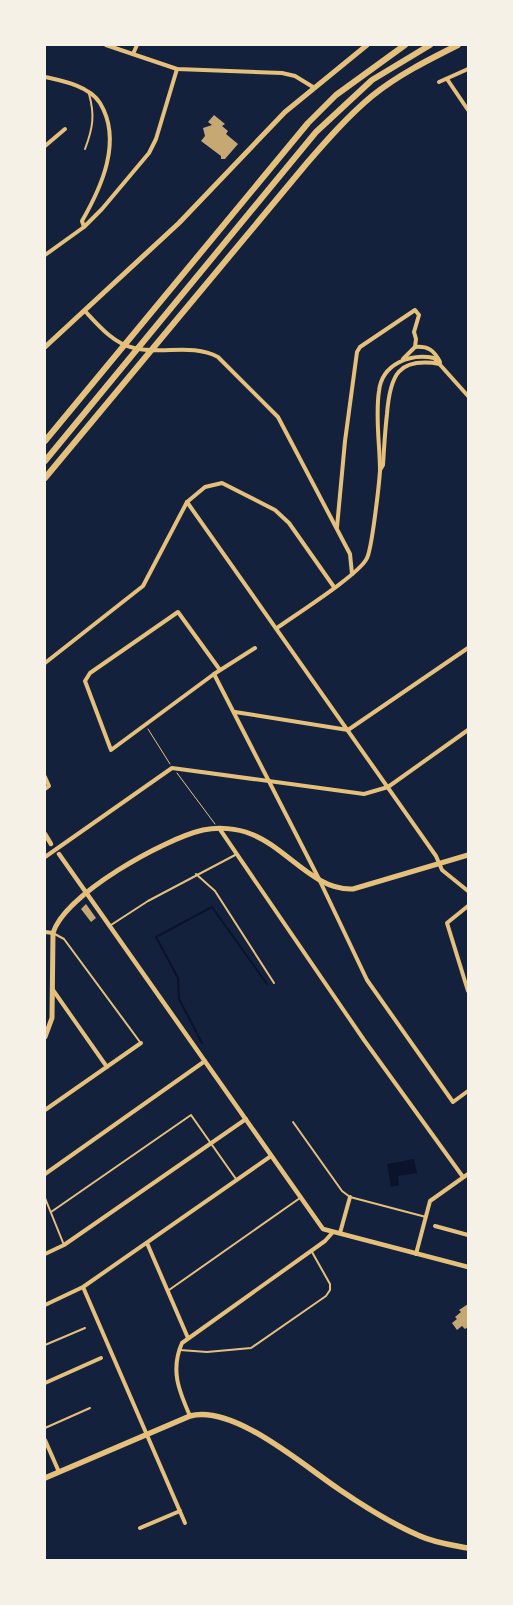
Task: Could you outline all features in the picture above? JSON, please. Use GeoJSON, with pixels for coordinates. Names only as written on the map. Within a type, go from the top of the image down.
{"type":"FeatureCollection","features":[{"type":"Feature","properties":{"kind":"highway"},"geometry":{"type":"LineString","coordinates":[[45,441],[308,123],[336,95],[405,45]]}},
{"type":"Feature","properties":{"kind":"highway"},"geometry":{"type":"LineString","coordinates":[[45,461],[316,132],[372,80],[430,45]]}},
{"type":"Feature","properties":{"kind":"highway"},"geometry":{"type":"LineString","coordinates":[[45,478],[307,162],[338,129],[372,96],[404,73],[458,45]]}},
{"type":"Feature","properties":{"kind":"main road"},"geometry":{"type":"LineString","coordinates":[[45,347],[179,223],[255,142],[313,87],[367,45]]}},
{"type":"Feature","properties":{"kind":"main road"},"geometry":{"type":"LineString","coordinates":[[45,1037],[52,1018],[53,933],[56,925],[64,914],[123,866],[186,835],[219,828],[238,830],[262,839],[319,879],[341,889],[353,889],[468,855]]}},
{"type":"Feature","properties":{"kind":"main road"},"geometry":{"type":"LineString","coordinates":[[45,1478],[190,1416],[210,1414],[253,1431],[272,1442],[354,1499],[404,1528],[435,1541],[468,1548]]}},
{"type":"Feature","properties":{"kind":"street"},"geometry":{"type":"LineString","coordinates":[[106,45],[177,69],[282,73],[295,76],[313,87]]}},
{"type":"Feature","properties":{"kind":"street"},"geometry":{"type":"LineString","coordinates":[[133,54],[137,45]]}},
{"type":"Feature","properties":{"kind":"street"},"geometry":{"type":"LineString","coordinates":[[45,255],[84,227],[149,153],[156,140],[177,69]]}},
{"type":"Feature","properties":{"kind":"street"},"geometry":{"type":"LineString","coordinates":[[439,82],[468,69]]}},
{"type":"Feature","properties":{"kind":"street"},"geometry":{"type":"LineString","coordinates":[[45,77],[72,84],[100,102],[108,125],[108,160],[103,181],[82,221],[84,227]]}},
{"type":"Feature","properties":{"kind":"street"},"geometry":{"type":"LineString","coordinates":[[447,79],[468,110]]}},
{"type":"Feature","properties":{"kind":"street"},"geometry":{"type":"LineString","coordinates":[[45,146],[65,129]]}},
{"type":"Feature","properties":{"kind":"street"},"geometry":{"type":"LineString","coordinates":[[85,310],[118,341],[133,348],[208,352],[218,358],[278,417],[350,554],[352,574]]}},
{"type":"Feature","properties":{"kind":"street"},"geometry":{"type":"LineString","coordinates":[[277,628],[361,567],[369,555],[380,470],[379,390],[390,371],[415,347],[416,339],[414,332],[419,315],[415,310],[360,347],[356,352],[337,527]]}},
{"type":"Feature","properties":{"kind":"street"},"geometry":{"type":"LineString","coordinates":[[415,347],[425,346],[432,349],[441,364],[468,396]]}},
{"type":"Feature","properties":{"kind":"street"},"geometry":{"type":"LineString","coordinates":[[402,360],[420,356],[434,358],[441,364]]}},
{"type":"Feature","properties":{"kind":"street"},"geometry":{"type":"LineString","coordinates":[[380,470],[383,465],[389,392],[394,376],[405,366],[423,361],[441,364]]}},
{"type":"Feature","properties":{"kind":"street"},"geometry":{"type":"LineString","coordinates":[[45,663],[138,591],[146,580],[187,502],[205,487],[222,483],[283,516],[334,587]]}},
{"type":"Feature","properties":{"kind":"street"},"geometry":{"type":"LineString","coordinates":[[187,502],[388,787],[440,863],[442,870],[468,891]]}},
{"type":"Feature","properties":{"kind":"street"},"geometry":{"type":"LineString","coordinates":[[220,670],[178,612],[90,673],[85,681],[112,750],[214,674],[255,648]]}},
{"type":"Feature","properties":{"kind":"street"},"geometry":{"type":"LineString","coordinates":[[235,712],[348,730],[468,648]]}},
{"type":"Feature","properties":{"kind":"street"},"geometry":{"type":"LineString","coordinates":[[214,674],[319,879],[367,980],[453,1102],[468,1091]]}},
{"type":"Feature","properties":{"kind":"street"},"geometry":{"type":"LineString","coordinates":[[45,856],[171,765],[364,794],[388,787],[468,730]]}},
{"type":"Feature","properties":{"kind":"street"},"geometry":{"type":"LineString","coordinates":[[45,777],[47,788]]}},
{"type":"Feature","properties":{"kind":"street"},"geometry":{"type":"LineString","coordinates":[[219,828],[364,1040],[463,1177]]}},
{"type":"Feature","properties":{"kind":"street"},"geometry":{"type":"LineString","coordinates":[[45,834],[51,844]]}},
{"type":"Feature","properties":{"kind":"street"},"geometry":{"type":"LineString","coordinates":[[59,854],[323,1229],[468,1267]]}},
{"type":"Feature","properties":{"kind":"street"},"geometry":{"type":"LineString","coordinates":[[468,906],[447,922],[468,991]]}},
{"type":"Feature","properties":{"kind":"street"},"geometry":{"type":"LineString","coordinates":[[45,932],[53,933]]}},
{"type":"Feature","properties":{"kind":"street"},"geometry":{"type":"LineString","coordinates":[[53,990],[107,1067]]}},
{"type":"Feature","properties":{"kind":"street"},"geometry":{"type":"LineString","coordinates":[[45,1110],[141,1043]]}},
{"type":"Feature","properties":{"kind":"street"},"geometry":{"type":"LineString","coordinates":[[45,1174],[205,1061]]}},
{"type":"Feature","properties":{"kind":"street"},"geometry":{"type":"LineString","coordinates":[[45,1254],[64,1245],[246,1119]]}},
{"type":"Feature","properties":{"kind":"street"},"geometry":{"type":"LineString","coordinates":[[45,1304],[83,1288],[271,1156]]}},
{"type":"Feature","properties":{"kind":"street"},"geometry":{"type":"LineString","coordinates":[[416,1254],[430,1201],[468,1174]]}},
{"type":"Feature","properties":{"kind":"street"},"geometry":{"type":"LineString","coordinates":[[340,1233],[350,1197]]}},
{"type":"Feature","properties":{"kind":"street"},"geometry":{"type":"LineString","coordinates":[[435,1226],[468,1235]]}},
{"type":"Feature","properties":{"kind":"street"},"geometry":{"type":"LineString","coordinates":[[190,1416],[176,1384],[180,1350],[188,1338],[311,1250],[333,1232]]}},
{"type":"Feature","properties":{"kind":"street"},"geometry":{"type":"LineString","coordinates":[[147,1243],[188,1338]]}},
{"type":"Feature","properties":{"kind":"street"},"geometry":{"type":"LineString","coordinates":[[83,1288],[185,1523]]}},
{"type":"Feature","properties":{"kind":"street"},"geometry":{"type":"LineString","coordinates":[[45,1383],[101,1358]]}},
{"type":"Feature","properties":{"kind":"street"},"geometry":{"type":"LineString","coordinates":[[45,1440],[59,1472]]}},
{"type":"Feature","properties":{"kind":"street"},"geometry":{"type":"LineString","coordinates":[[140,1528],[180,1511]]}},
{"type":"Feature","properties":{"kind":"lane"},"geometry":{"type":"LineString","coordinates":[[85,148],[92,132],[94,118],[89,94]]}},
{"type":"Feature","properties":{"kind":"lane"},"geometry":{"type":"LineString","coordinates":[[110,926],[196,874],[237,854]]}},
{"type":"Feature","properties":{"kind":"lane"},"geometry":{"type":"LineString","coordinates":[[196,874],[215,891],[274,984]]}},
{"type":"Feature","properties":{"kind":"lane"},"geometry":{"type":"LineString","coordinates":[[53,933],[64,939],[141,1043]]}},
{"type":"Feature","properties":{"kind":"lane"},"geometry":{"type":"LineString","coordinates":[[51,1212],[191,1116],[236,1180]]}},
{"type":"Feature","properties":{"kind":"lane"},"geometry":{"type":"LineString","coordinates":[[293,1122],[342,1191],[350,1197],[426,1217]]}},
{"type":"Feature","properties":{"kind":"lane"},"geometry":{"type":"LineString","coordinates":[[45,1198],[64,1245]]}},
{"type":"Feature","properties":{"kind":"lane"},"geometry":{"type":"LineString","coordinates":[[168,1291],[300,1198]]}},
{"type":"Feature","properties":{"kind":"lane"},"geometry":{"type":"LineString","coordinates":[[180,1350],[207,1352],[251,1348],[326,1296],[330,1290],[330,1284],[311,1250]]}},
{"type":"Feature","properties":{"kind":"lane"},"geometry":{"type":"LineString","coordinates":[[45,1346],[85,1328]]}},
{"type":"Feature","properties":{"kind":"lane"},"geometry":{"type":"LineString","coordinates":[[45,1428],[90,1408]]}},
{"type":"Feature","properties":{"kind":"path"},"geometry":{"type":"LineString","coordinates":[[148,730],[171,765],[219,828]]}},
{"type":"Feature","properties":{"kind":"water"},"geometry":{"type":"Polygon","coordinates":[[[414,1159],[417,1173],[398,1176],[399,1185],[391,1187],[387,1164],[414,1159]]]}},
{"type":"Feature","properties":{"kind":"building"},"geometry":{"type":"Polygon","coordinates":[[[214,115],[225,124],[222,126],[228,131],[226,134],[238,144],[225,159],[221,159],[221,156],[201,141],[205,136],[203,128],[212,125],[208,122],[214,115]]]}},
{"type":"Feature","properties":{"kind":"building"},"geometry":{"type":"Polygon","coordinates":[[[86,904],[96,918],[91,922],[81,909],[86,904]]]}},
{"type":"Feature","properties":{"kind":"building"},"geometry":{"type":"Polygon","coordinates":[[[468,1304],[468,1327],[465,1329],[462,1326],[457,1330],[452,1323],[461,1312],[459,1310],[468,1304]]]}},
{"type":"Feature","properties":{"kind":"waterway"},"geometry":{"type":"LineString","coordinates":[[202,1043],[179,999],[178,978],[156,937],[212,907],[267,984]]}}]}
